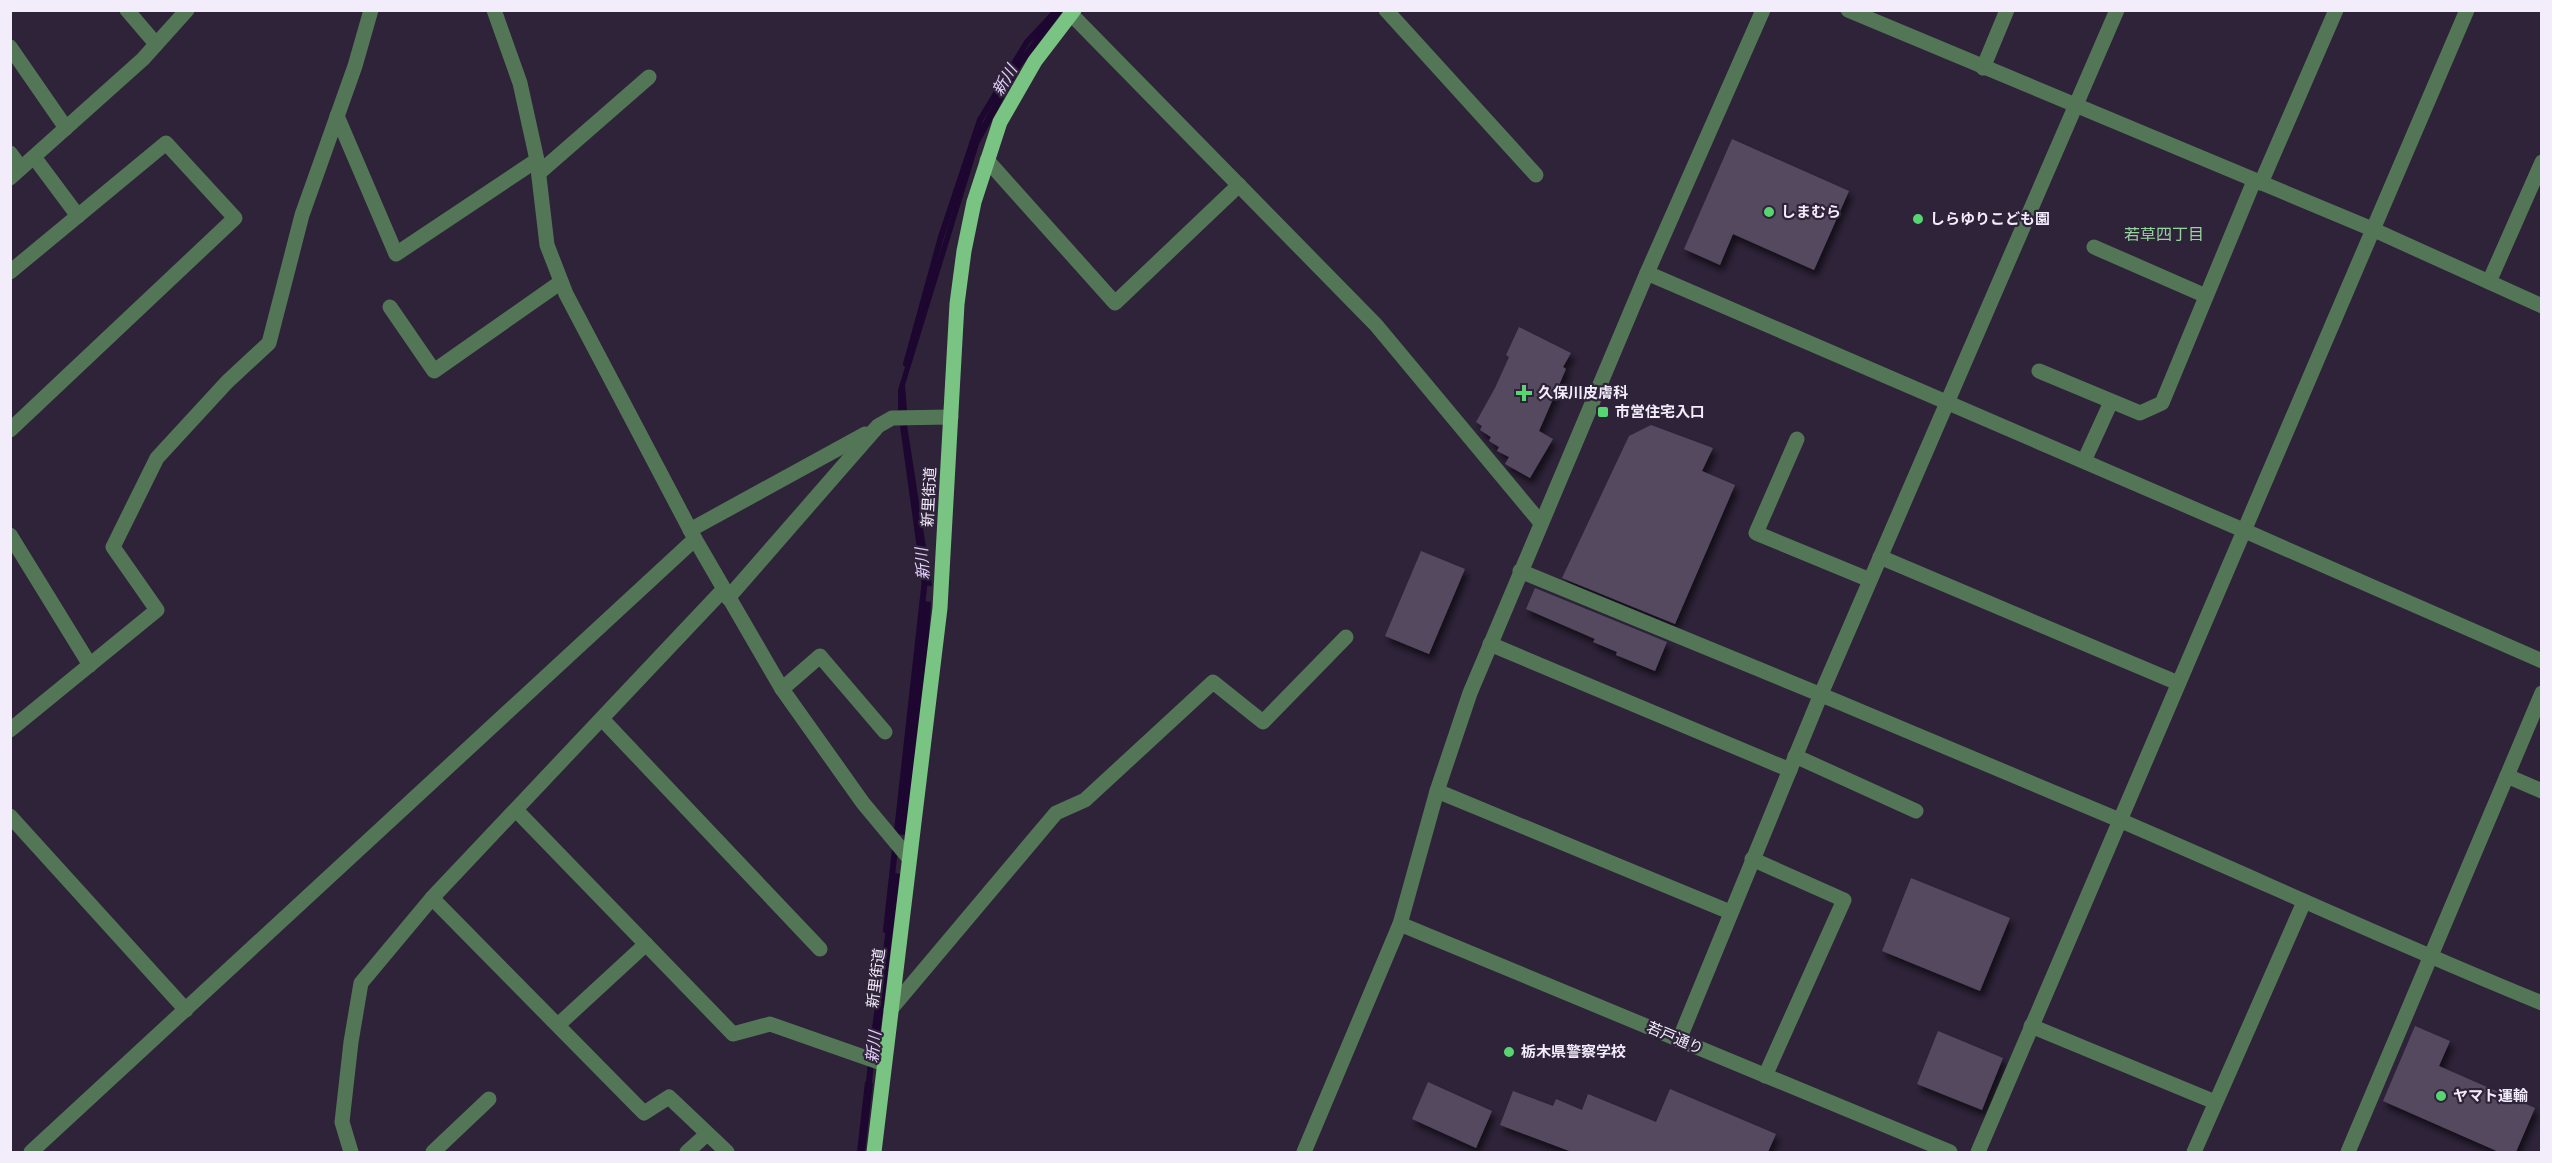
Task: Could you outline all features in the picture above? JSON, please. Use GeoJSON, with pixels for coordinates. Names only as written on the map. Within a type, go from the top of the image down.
{"type":"FeatureCollection","features":[{"type":"Feature","properties":{"kind":"main road","name":"新里街道"},"geometry":{"type":"LineString","coordinates":[[874,1152],[906,854],[940,608],[957,304],[964,251],[974,201],[1000,122],[1035,60],[1072,12]]}},
{"type":"Feature","properties":{"kind":"street"},"geometry":{"type":"LineString","coordinates":[[127,10],[156,44]]}},
{"type":"Feature","properties":{"kind":"street"},"geometry":{"type":"LineString","coordinates":[[10,153],[16,173],[156,44],[187,10]]}},
{"type":"Feature","properties":{"kind":"street"},"geometry":{"type":"LineString","coordinates":[[10,730],[157,610],[113,547],[157,458],[227,382],[269,343],[302,215],[338,116],[371,10]]}},
{"type":"Feature","properties":{"kind":"street"},"geometry":{"type":"LineString","coordinates":[[494,10],[520,83],[538,166],[547,245],[561,282],[693,534],[782,689],[863,803],[906,854]]}},
{"type":"Feature","properties":{"kind":"street"},"geometry":{"type":"LineString","coordinates":[[1386,10],[1536,175]]}},
{"type":"Feature","properties":{"kind":"street"},"geometry":{"type":"LineString","coordinates":[[1304,1152],[1400,924],[1437,791],[1466,704],[1490,644],[1647,273],[1763,10]]}},
{"type":"Feature","properties":{"kind":"street"},"geometry":{"type":"LineString","coordinates":[[1848,10],[1885,18],[1983,68],[2372,229],[2541,306]]}},
{"type":"Feature","properties":{"kind":"street"},"geometry":{"type":"LineString","coordinates":[[1983,68],[2007,10]]}},
{"type":"Feature","properties":{"kind":"street"},"geometry":{"type":"LineString","coordinates":[[1679,1040],[1821,694],[2117,10]]}},
{"type":"Feature","properties":{"kind":"street"},"geometry":{"type":"LineString","coordinates":[[2039,371],[2140,413],[2162,403],[2206,296],[2336,10]]}},
{"type":"Feature","properties":{"kind":"street"},"geometry":{"type":"LineString","coordinates":[[1978,1152],[2467,10]]}},
{"type":"Feature","properties":{"kind":"street"},"geometry":{"type":"LineString","coordinates":[[1072,12],[1376,325],[1541,523]]}},
{"type":"Feature","properties":{"kind":"street"},"geometry":{"type":"LineString","coordinates":[[10,47],[66,128]]}},
{"type":"Feature","properties":{"kind":"street"},"geometry":{"type":"LineString","coordinates":[[338,116],[396,254],[538,166],[649,77]]}},
{"type":"Feature","properties":{"kind":"street"},"geometry":{"type":"LineString","coordinates":[[10,272],[166,143],[236,218],[10,430]]}},
{"type":"Feature","properties":{"kind":"street"},"geometry":{"type":"LineString","coordinates":[[34,157],[78,216]]}},
{"type":"Feature","properties":{"kind":"street"},"geometry":{"type":"LineString","coordinates":[[987,160],[1114,303],[1239,185]]}},
{"type":"Feature","properties":{"kind":"street"},"geometry":{"type":"LineString","coordinates":[[2489,282],[2541,162]]}},
{"type":"Feature","properties":{"kind":"street"},"geometry":{"type":"LineString","coordinates":[[2094,247],[2206,296]]}},
{"type":"Feature","properties":{"kind":"street"},"geometry":{"type":"LineString","coordinates":[[1647,273],[2541,661]]}},
{"type":"Feature","properties":{"kind":"street"},"geometry":{"type":"LineString","coordinates":[[390,307],[434,371],[561,282]]}},
{"type":"Feature","properties":{"kind":"street"},"geometry":{"type":"LineString","coordinates":[[2084,461],[2111,402]]}},
{"type":"Feature","properties":{"kind":"street"},"geometry":{"type":"LineString","coordinates":[[31,1152],[186,1010],[693,534],[894,418],[951,417]]}},
{"type":"Feature","properties":{"kind":"street"},"geometry":{"type":"LineString","coordinates":[[351,1152],[342,1122],[351,1042],[361,983],[432,898],[602,719],[726,594],[878,426]]}},
{"type":"Feature","properties":{"kind":"street"},"geometry":{"type":"LineString","coordinates":[[1797,439],[1756,533],[1870,580]]}},
{"type":"Feature","properties":{"kind":"street"},"geometry":{"type":"LineString","coordinates":[[10,535],[90,665]]}},
{"type":"Feature","properties":{"kind":"street"},"geometry":{"type":"LineString","coordinates":[[1880,557],[2178,683]]}},
{"type":"Feature","properties":{"kind":"street"},"geometry":{"type":"LineString","coordinates":[[1520,571],[1821,694],[2119,820],[2431,958],[2541,1003]]}},
{"type":"Feature","properties":{"kind":"street"},"geometry":{"type":"LineString","coordinates":[[891,1009],[1056,813],[1085,800],[1213,682],[1263,722],[1346,637]]}},
{"type":"Feature","properties":{"kind":"street"},"geometry":{"type":"LineString","coordinates":[[1490,644],[1916,811]]}},
{"type":"Feature","properties":{"kind":"street"},"geometry":{"type":"LineString","coordinates":[[782,689],[820,656],[885,732]]}},
{"type":"Feature","properties":{"kind":"street"},"geometry":{"type":"LineString","coordinates":[[2348,1152],[2541,693]]}},
{"type":"Feature","properties":{"kind":"street"},"geometry":{"type":"LineString","coordinates":[[602,719],[819,949]]}},
{"type":"Feature","properties":{"kind":"street"},"geometry":{"type":"LineString","coordinates":[[2507,776],[2541,791]]}},
{"type":"Feature","properties":{"kind":"street"},"geometry":{"type":"LineString","coordinates":[[1437,791],[1730,912]]}},
{"type":"Feature","properties":{"kind":"street"},"geometry":{"type":"LineString","coordinates":[[516,810],[733,1034],[770,1024],[883,1063]]}},
{"type":"Feature","properties":{"kind":"street"},"geometry":{"type":"LineString","coordinates":[[10,816],[186,1010]]}},
{"type":"Feature","properties":{"kind":"street"},"geometry":{"type":"LineString","coordinates":[[1752,859],[1844,900],[1766,1076]]}},
{"type":"Feature","properties":{"kind":"street"},"geometry":{"type":"LineString","coordinates":[[432,898],[644,1113],[669,1097],[727,1152]]}},
{"type":"Feature","properties":{"kind":"street"},"geometry":{"type":"LineString","coordinates":[[2194,1152],[2304,902]]}},
{"type":"Feature","properties":{"kind":"street","name":"若戸通り"},"geometry":{"type":"LineString","coordinates":[[1400,924],[1950,1152]]}},
{"type":"Feature","properties":{"kind":"street"},"geometry":{"type":"LineString","coordinates":[[558,1026],[646,944]]}},
{"type":"Feature","properties":{"kind":"street"},"geometry":{"type":"LineString","coordinates":[[2031,1026],[2215,1102]]}},
{"type":"Feature","properties":{"kind":"street"},"geometry":{"type":"LineString","coordinates":[[433,1152],[489,1099]]}},
{"type":"Feature","properties":{"kind":"street"},"geometry":{"type":"LineString","coordinates":[[687,1152],[707,1134]]}},
{"type":"Feature","properties":{"kind":"water"},"geometry":{"type":"Polygon","coordinates":[[[1054,11],[1063,11],[1021,67],[979,144],[905,385],[907,410],[898,411],[898,390],[976,135],[1012,70],[1054,11]]]}},
{"type":"Feature","properties":{"kind":"water"},"geometry":{"type":"Polygon","coordinates":[[[907,425],[932,586],[922,585],[900,426],[907,425]]]}},
{"type":"Feature","properties":{"kind":"water"},"geometry":{"type":"Polygon","coordinates":[[[923,601],[931,602],[927,666],[906,835],[897,834],[923,601]]]}},
{"type":"Feature","properties":{"kind":"water"},"geometry":{"type":"Polygon","coordinates":[[[894,873],[900,874],[879,1043],[870,1042],[894,873]]]}},
{"type":"Feature","properties":{"kind":"water"},"geometry":{"type":"Polygon","coordinates":[[[865,1082],[873,1083],[865,1152],[857,1152],[865,1082]]]}},
{"type":"Feature","properties":{"kind":"building","name":"しまむら"},"geometry":{"type":"Polygon","coordinates":[[[1732,139],[1849,191],[1814,270],[1733,234],[1720,265],[1684,249],[1732,139]]]}},
{"type":"Feature","properties":{"kind":"building"},"geometry":{"type":"Polygon","coordinates":[[[1519,327],[1571,353],[1563,367],[1566,369],[1539,431],[1553,439],[1530,478],[1505,464],[1509,457],[1497,451],[1499,447],[1489,441],[1491,437],[1480,430],[1482,426],[1476,422],[1495,388],[1509,357],[1506,355],[1519,327]]]}},
{"type":"Feature","properties":{"kind":"building"},"geometry":{"type":"Polygon","coordinates":[[[1651,425],[1713,448],[1702,471],[1735,485],[1675,624],[1562,578],[1629,436],[1651,425]]]}},
{"type":"Feature","properties":{"kind":"building"},"geometry":{"type":"Polygon","coordinates":[[[1421,551],[1465,569],[1429,654],[1385,636],[1421,551]]]}},
{"type":"Feature","properties":{"kind":"building"},"geometry":{"type":"Polygon","coordinates":[[[1535,588],[1667,642],[1655,671],[1616,655],[1617,652],[1593,642],[1595,639],[1526,609],[1535,588]]]}},
{"type":"Feature","properties":{"kind":"building"},"geometry":{"type":"Polygon","coordinates":[[[1911,878],[2010,918],[1980,991],[1882,951],[1911,878]]]}},
{"type":"Feature","properties":{"kind":"building"},"geometry":{"type":"Polygon","coordinates":[[[2415,1026],[2450,1041],[2439,1066],[2535,1108],[2516,1152],[2499,1152],[2383,1101],[2415,1026]]]}},
{"type":"Feature","properties":{"kind":"building"},"geometry":{"type":"Polygon","coordinates":[[[1938,1031],[2003,1058],[1982,1110],[1917,1084],[1938,1031]]]}},
{"type":"Feature","properties":{"kind":"building"},"geometry":{"type":"Polygon","coordinates":[[[1428,1082],[1492,1111],[1476,1148],[1412,1119],[1428,1082]]]}},
{"type":"Feature","properties":{"kind":"building"},"geometry":{"type":"Polygon","coordinates":[[[1670,1089],[1776,1134],[1768,1152],[1572,1152],[1500,1125],[1513,1091],[1553,1106],[1556,1099],[1582,1110],[1588,1094],[1656,1122],[1670,1089]]]}},
{"type":"Feature","properties":{"kind":"waterway","name":"新川"},"geometry":{"type":"LineString","coordinates":[[906,364],[941,237],[980,120],[1027,42],[1057,10]]}},
{"type":"Feature","properties":{"kind":"waterway","name":"新川"},"geometry":{"type":"LineString","coordinates":[[886,930],[925,579]]}},
{"type":"Feature","properties":{"kind":"waterway","name":"新川"},"geometry":{"type":"LineString","coordinates":[[868,1091],[874,1035]]}},
{"type":"Feature","properties":{"kind":"place","name":"しまむら"},"geometry":{"type":"Point","coordinates":[1769,212]}},
{"type":"Feature","properties":{"kind":"place","name":"しらゆりこども園"},"geometry":{"type":"Point","coordinates":[1918,219]}},
{"type":"Feature","properties":{"kind":"place","name":"久保川皮膚科"},"geometry":{"type":"Point","coordinates":[1524,393]}},
{"type":"Feature","properties":{"kind":"place","name":"市営住宅入口"},"geometry":{"type":"Point","coordinates":[1603,412]}},
{"type":"Feature","properties":{"kind":"place","name":"栃木県警察学校"},"geometry":{"type":"Point","coordinates":[1509,1052]}},
{"type":"Feature","properties":{"kind":"place","name":"ヤマト運輸"},"geometry":{"type":"Point","coordinates":[2441,1096]}},
{"type":"Feature","properties":{"kind":"district","name":"若草四丁目"},"geometry":{"type":"Point","coordinates":[2164,234]}}]}
